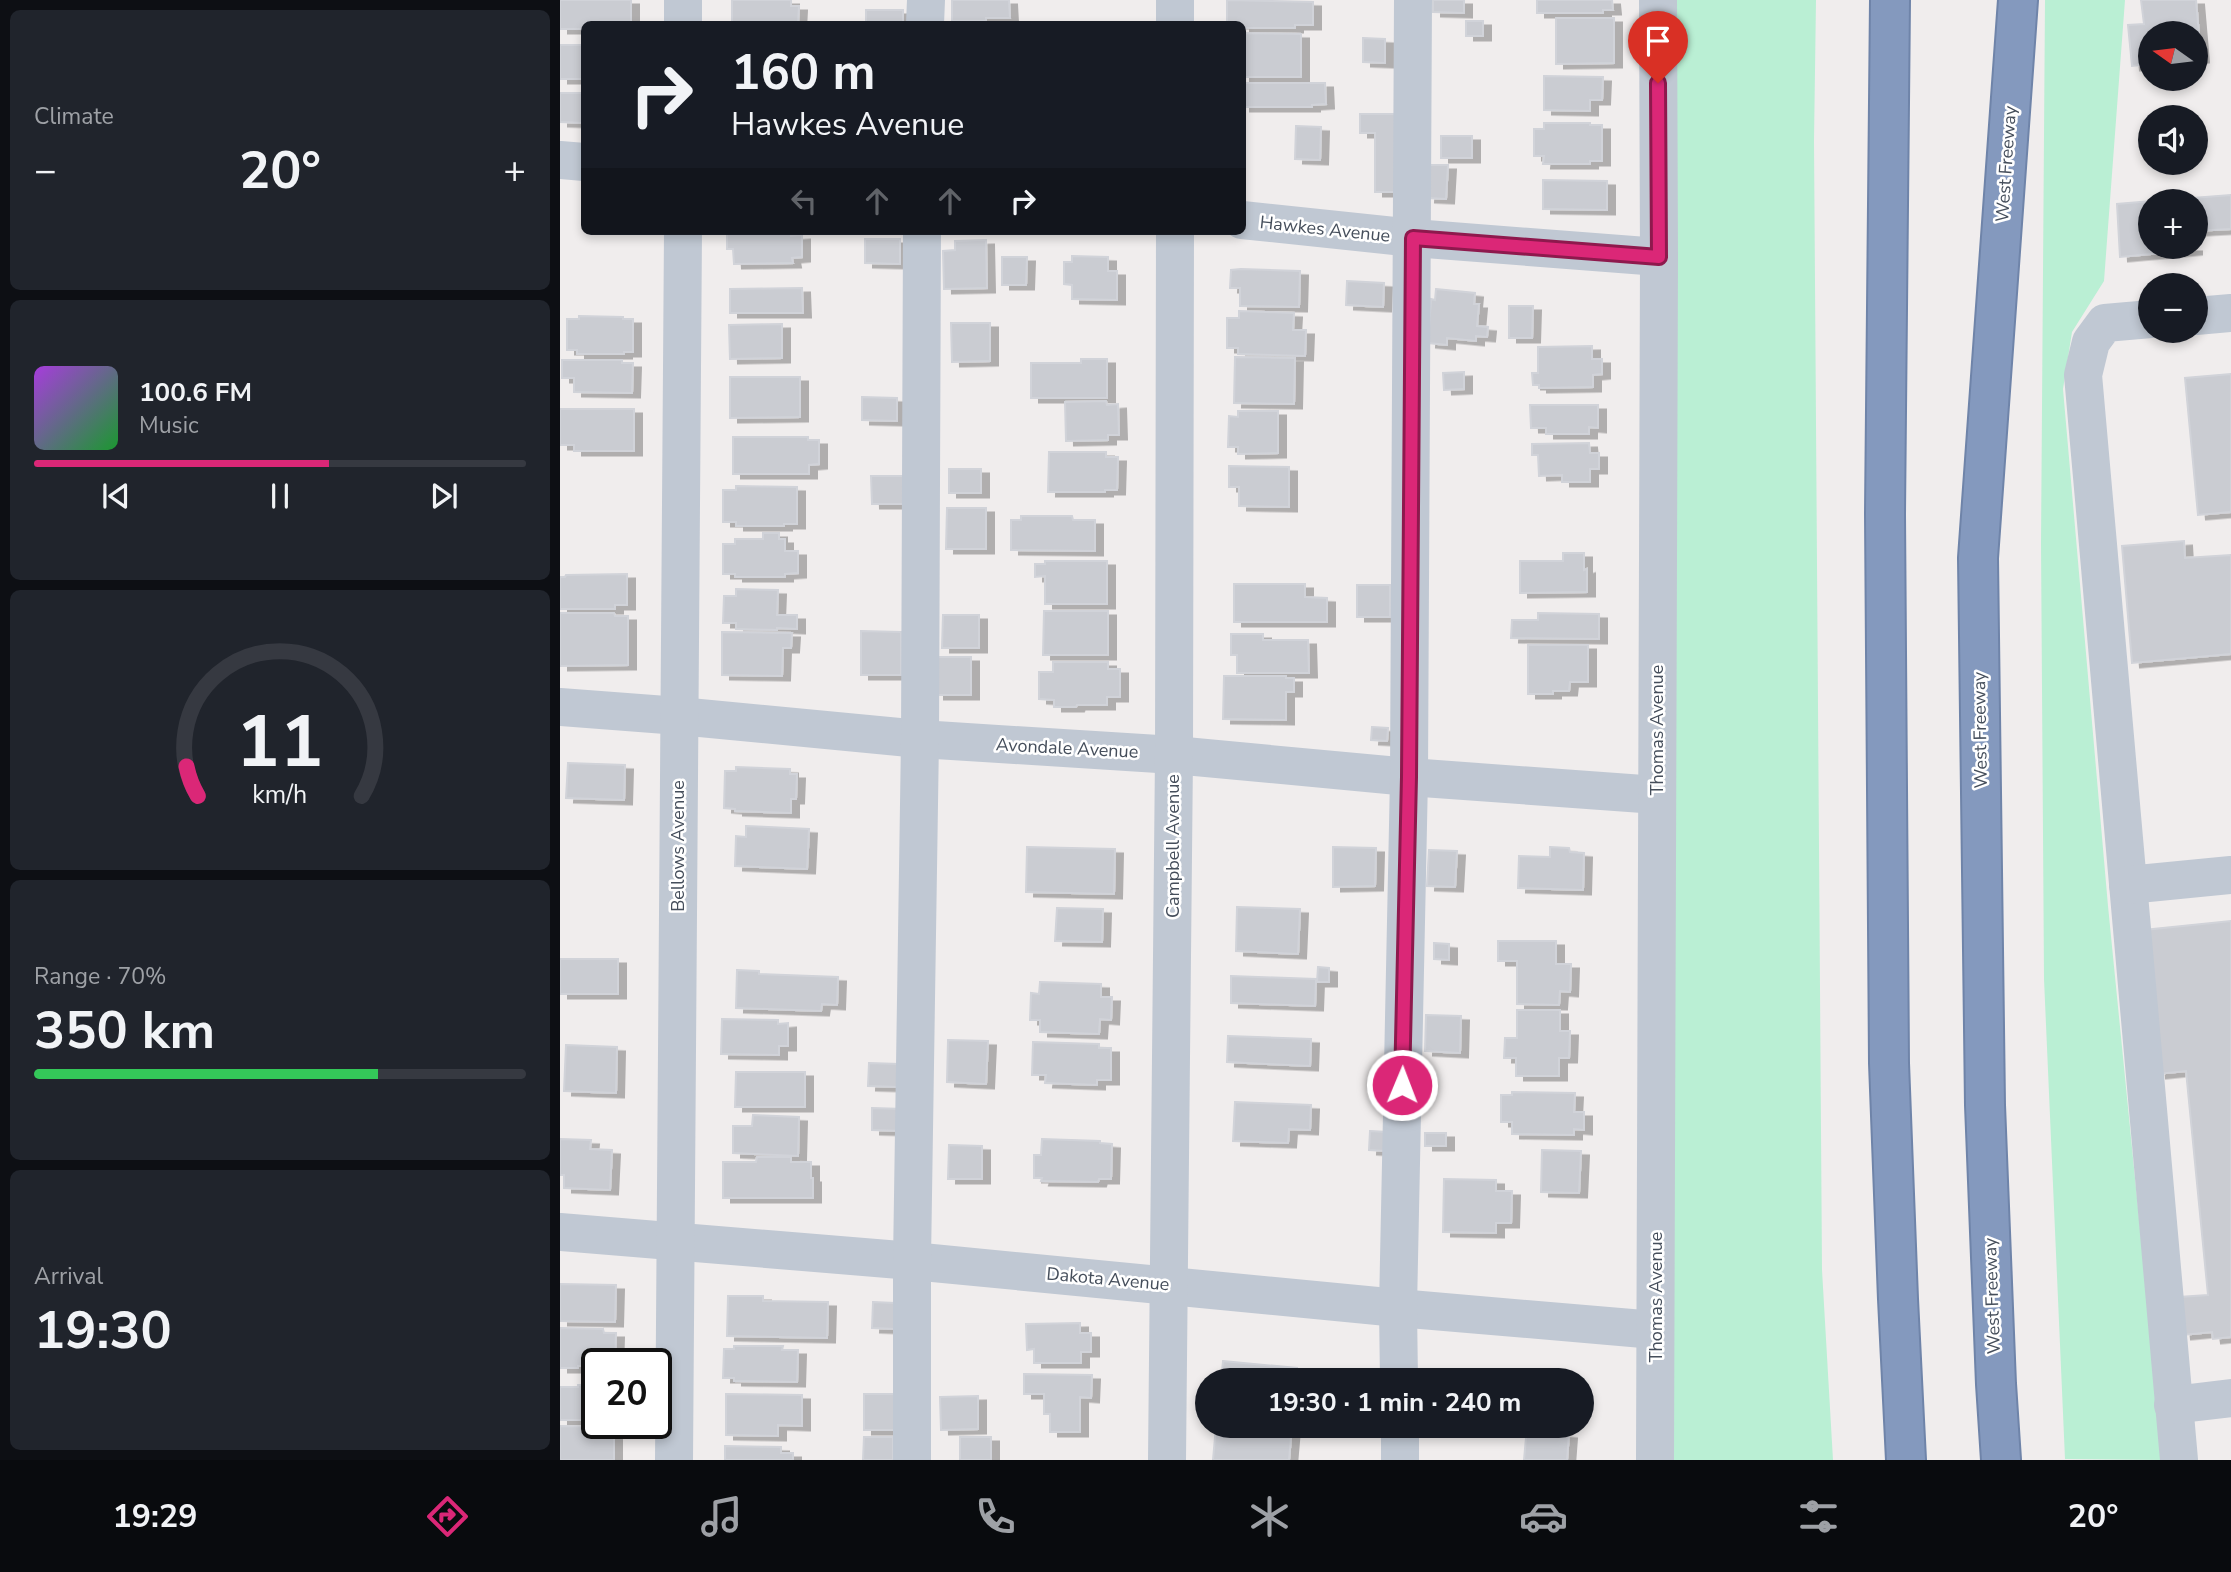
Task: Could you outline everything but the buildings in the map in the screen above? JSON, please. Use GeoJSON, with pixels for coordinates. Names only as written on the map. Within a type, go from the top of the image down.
{"type":"FeatureCollection","features":[{"type":"Feature","properties":{"kind":"highway"},"geometry":{"type":"LineString","coordinates":[[1890,0],[1885,514],[1889,1063],[1906,1460]]}},
{"type":"Feature","properties":{"kind":"highway","name":"West Freeway"},"geometry":{"type":"LineString","coordinates":[[2001,1460],[1984,1105],[1978,558],[2018,0]]}},
{"type":"Feature","properties":{"kind":"street"},"geometry":{"type":"LineString","coordinates":[[683,0],[683,21]]}},
{"type":"Feature","properties":{"kind":"street"},"geometry":{"type":"LineString","coordinates":[[925,21],[926,0]]}},
{"type":"Feature","properties":{"kind":"street"},"geometry":{"type":"LineString","coordinates":[[1175,0],[1175,21]]}},
{"type":"Feature","properties":{"kind":"street"},"geometry":{"type":"LineString","coordinates":[[1399,1368],[1409,777],[1413,0]]}},
{"type":"Feature","properties":{"kind":"street","name":"Thomas Avenue"},"geometry":{"type":"LineString","coordinates":[[1655,1460],[1658,0]]}},
{"type":"Feature","properties":{"kind":"street"},"geometry":{"type":"LineString","coordinates":[[560,160],[581,162]]}},
{"type":"Feature","properties":{"kind":"street","name":"Hawkes Avenue"},"geometry":{"type":"LineString","coordinates":[[1246,220],[1413,238],[1659,257]]}},
{"type":"Feature","properties":{"kind":"street","name":"Bellows Avenue"},"geometry":{"type":"LineString","coordinates":[[674,1460],[682,235]]}},
{"type":"Feature","properties":{"kind":"street"},"geometry":{"type":"LineString","coordinates":[[912,1460],[912,1261],[920,740],[922,235]]}},
{"type":"Feature","properties":{"kind":"street","name":"Campbell Avenue"},"geometry":{"type":"LineString","coordinates":[[1167,1460],[1174,755],[1175,235]]}},
{"type":"Feature","properties":{"kind":"street"},"geometry":{"type":"LineString","coordinates":[[2208,315],[2231,313]]}},
{"type":"Feature","properties":{"kind":"street"},"geometry":{"type":"LineString","coordinates":[[2138,320],[2105,323],[2091,342],[2083,374],[2179,1460]]}},
{"type":"Feature","properties":{"kind":"street","name":"Avondale Avenue"},"geometry":{"type":"LineString","coordinates":[[560,707],[920,740],[1174,755],[1409,777],[1657,795]]}},
{"type":"Feature","properties":{"kind":"street"},"geometry":{"type":"LineString","coordinates":[[2128,885],[2231,875]]}},
{"type":"Feature","properties":{"kind":"street","name":"Dakota Avenue"},"geometry":{"type":"LineString","coordinates":[[560,1232],[912,1261],[1655,1331]]}},
{"type":"Feature","properties":{"kind":"street"},"geometry":{"type":"LineString","coordinates":[[2173,1405],[2231,1398]]}},
{"type":"Feature","properties":{"kind":"street"},"geometry":{"type":"LineString","coordinates":[[1400,1438],[1400,1460]]}},
{"type":"Feature","properties":{"kind":"green space"},"geometry":{"type":"Polygon","coordinates":[[[1675,0],[1816,0],[1814,141],[1822,1270],[1833,1460],[1672,1460],[1675,0]]]}},
{"type":"Feature","properties":{"kind":"green space"},"geometry":{"type":"Polygon","coordinates":[[[2045,0],[2125,0],[2104,281],[2072,332],[2063,389],[2108,906],[2163,1460],[2065,1459],[2044,979],[2041,544],[2045,0]]]}},
{"type":"Feature","properties":{"kind":"route"},"geometry":{"type":"LineString","coordinates":[[1402,1085],[1409,777],[1413,238],[1659,257],[1658,83]]}}]}
